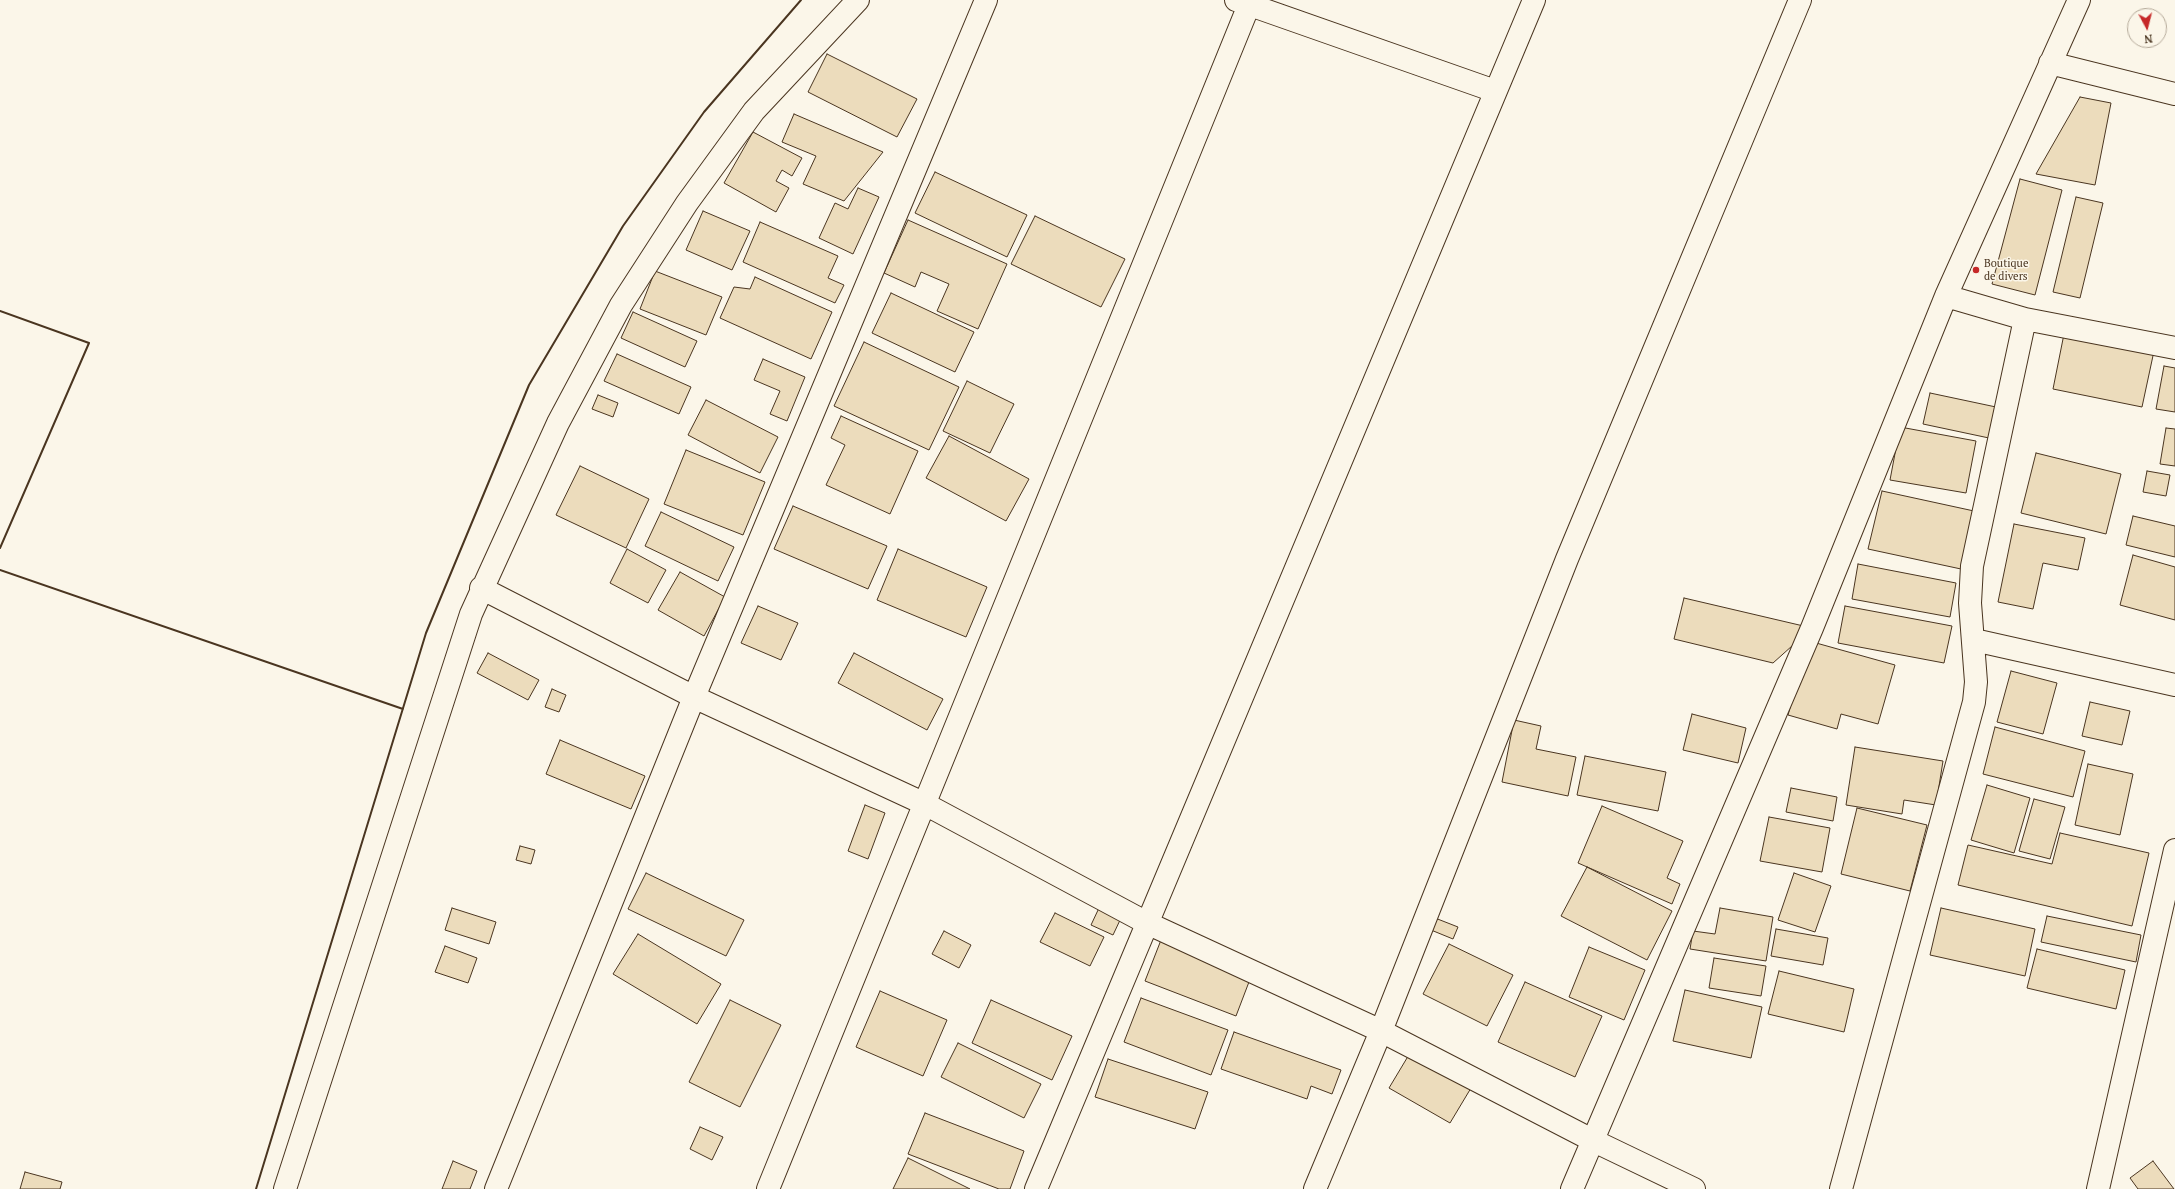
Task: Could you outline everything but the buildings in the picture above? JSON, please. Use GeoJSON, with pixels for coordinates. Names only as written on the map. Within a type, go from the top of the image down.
{"type":"FeatureCollection","features":[{"type":"Feature","properties":{"kind":"street"},"geometry":{"type":"LineString","coordinates":[[285,1189],[470,614],[558,423],[621,305],[687,203],[754,111],[858,0]]}},
{"type":"Feature","properties":{"kind":"street"},"geometry":{"type":"LineString","coordinates":[[496,1189],[694,697],[986,0]]}},
{"type":"Feature","properties":{"kind":"street"},"geometry":{"type":"LineString","coordinates":[[1036,1189],[1534,0]]}},
{"type":"Feature","properties":{"kind":"street"},"geometry":{"type":"LineString","coordinates":[[1315,1189],[1381,1031],[1570,552],[1800,0]]}},
{"type":"Feature","properties":{"kind":"street"},"geometry":{"type":"LineString","coordinates":[[1572,1189],[1812,628],[1946,296],[2079,0]]}},
{"type":"Feature","properties":{"kind":"street"},"geometry":{"type":"LineString","coordinates":[[768,1189],[925,804],[1245,2],[1495,91]]}},
{"type":"Feature","properties":{"kind":"street"},"geometry":{"type":"LineString","coordinates":[[2050,63],[2175,94]]}},
{"type":"Feature","properties":{"kind":"street"},"geometry":{"type":"LineString","coordinates":[[1946,296],[2025,319],[2175,348]]}},
{"type":"Feature","properties":{"kind":"street"},"geometry":{"type":"LineString","coordinates":[[1841,1189],[1974,702],[1976,682],[1970,603],[1972,566],[2025,319]]}},
{"type":"Feature","properties":{"kind":"street"},"geometry":{"type":"LineString","coordinates":[[482,588],[694,697],[925,804],[1147,923],[1381,1031],[1592,1140],[1694,1189]]}},
{"type":"Feature","properties":{"kind":"street"},"geometry":{"type":"LineString","coordinates":[[1974,640],[2175,685]]}},
{"type":"Feature","properties":{"kind":"street"},"geometry":{"type":"LineString","coordinates":[[2098,1189],[2175,850]]}},
{"type":"Feature","properties":{"kind":"wall"},"geometry":{"type":"LineString","coordinates":[[256,1189],[426,633],[529,385],[623,226],[704,112],[801,0]]}},
{"type":"Feature","properties":{"kind":"wall"},"geometry":{"type":"LineString","coordinates":[[0,311],[89,343],[0,548]]}},
{"type":"Feature","properties":{"kind":"wall"},"geometry":{"type":"LineString","coordinates":[[0,570],[403,709]]}},
{"type":"Feature","properties":{"kind":"place","name":"Boutique de divers"},"geometry":{"type":"Point","coordinates":[1976,270]}}]}
